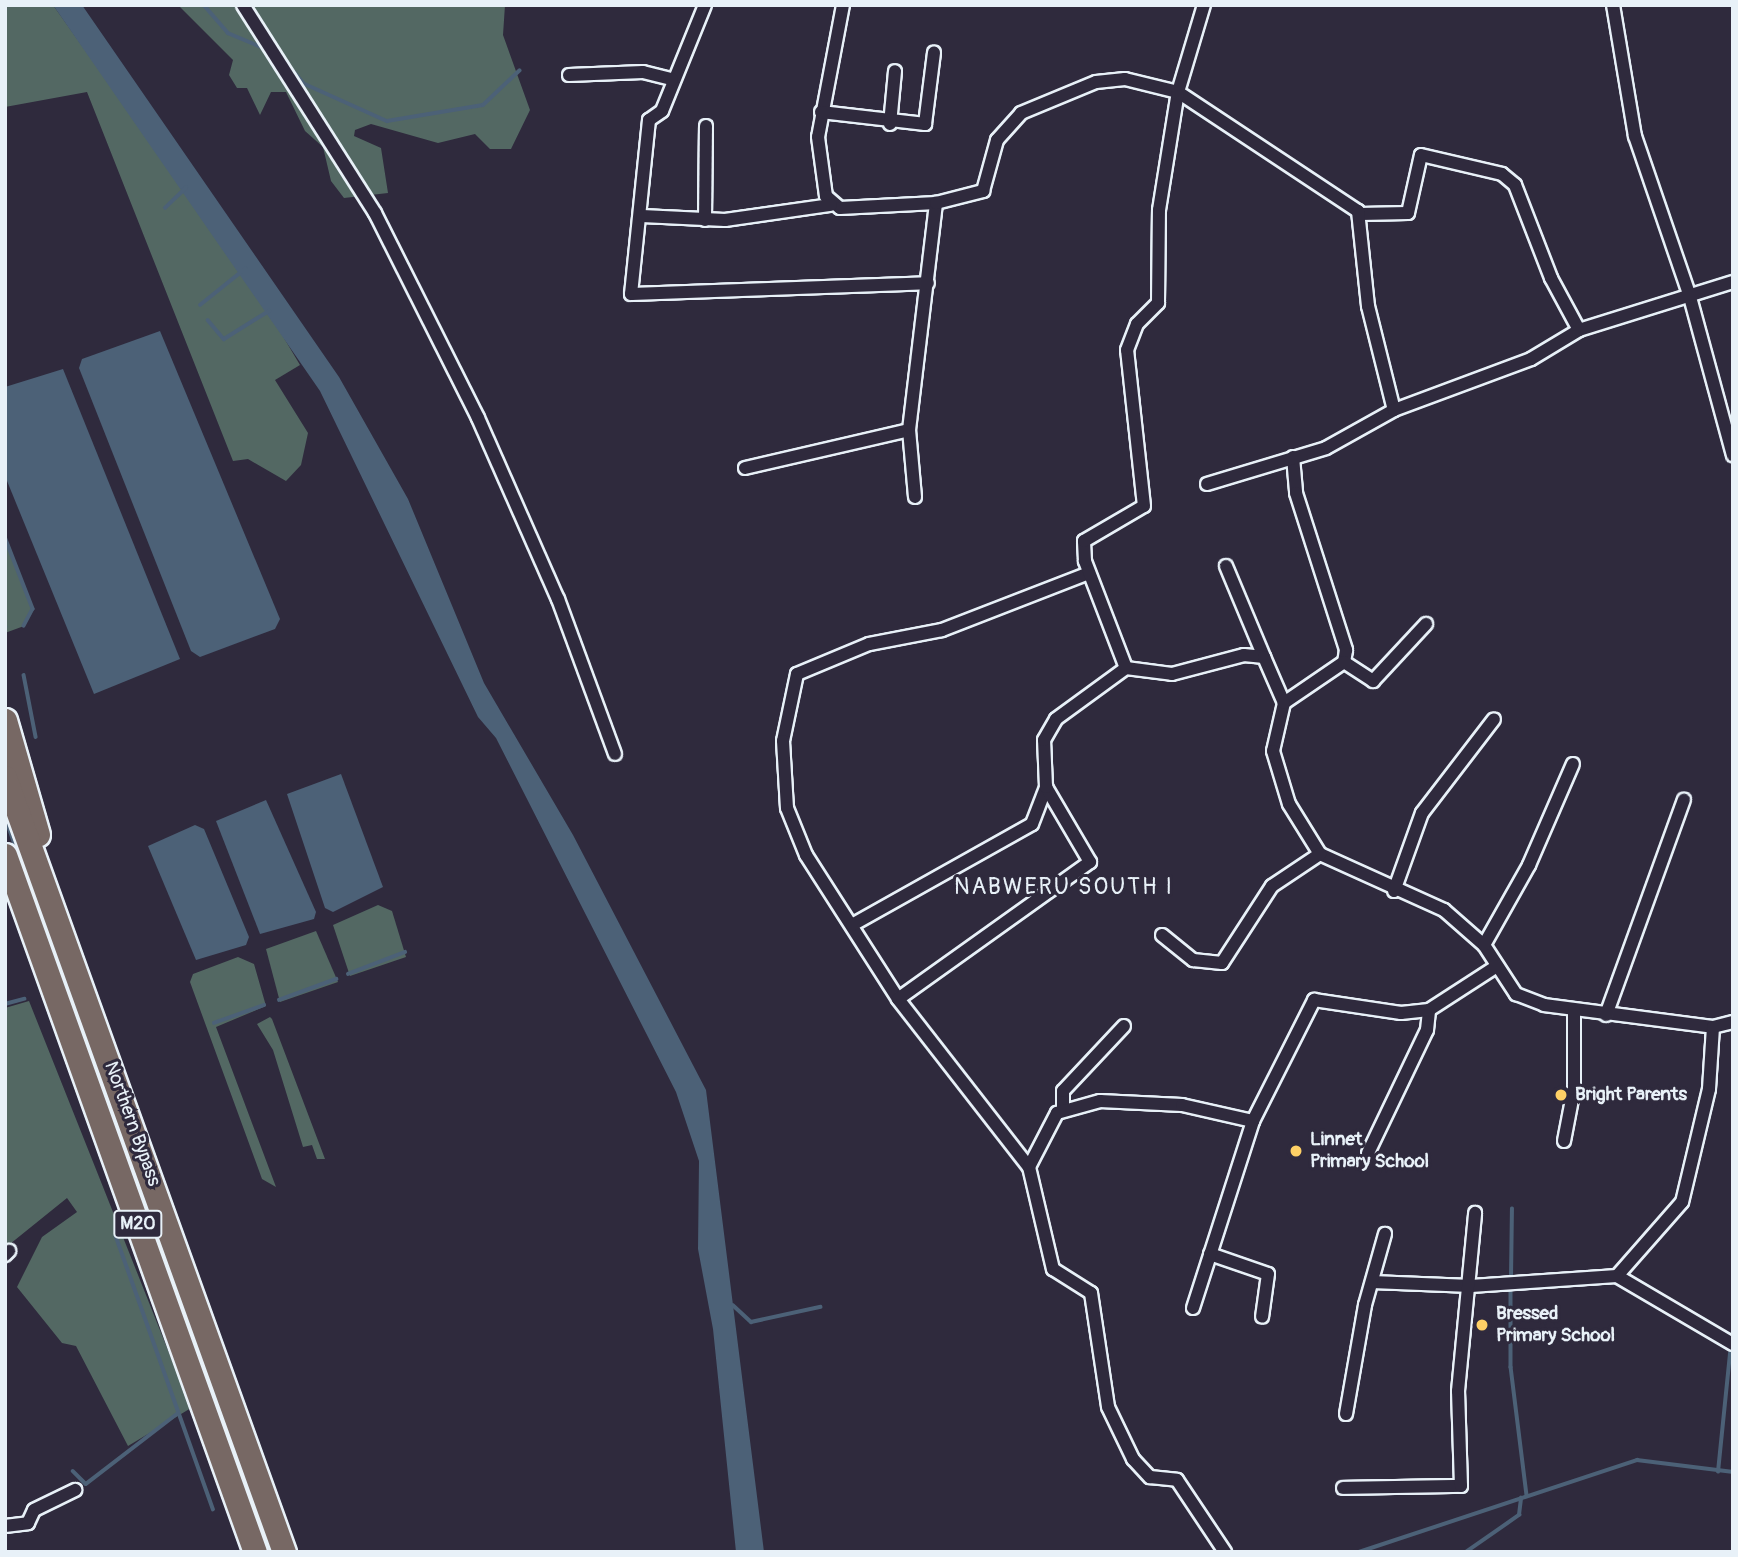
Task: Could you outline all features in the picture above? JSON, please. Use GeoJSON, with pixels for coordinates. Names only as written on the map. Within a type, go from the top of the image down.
{"type":"FeatureCollection","features":[{"type":"Feature","properties":{"kind":"highway"},"geometry":{"type":"LineString","coordinates":[[5,720],[32,796],[49,892]]}},
{"type":"Feature","properties":{"kind":"highway","name":"Northern Bypass"},"geometry":{"type":"LineString","coordinates":[[5,777],[49,892],[285,1552]]}},
{"type":"Feature","properties":{"kind":"highway","name":"Northern Bypass"},"geometry":{"type":"LineString","coordinates":[[5,855],[255,1552]]}},
{"type":"Feature","properties":{"kind":"highway"},"geometry":{"type":"LineString","coordinates":[[5,870],[20,897]]}},
{"type":"Feature","properties":{"kind":"street"},"geometry":{"type":"LineString","coordinates":[[243,5],[375,213],[454,370],[558,599],[615,754]]}},
{"type":"Feature","properties":{"kind":"street"},"geometry":{"type":"LineString","coordinates":[[705,5],[672,79],[662,111],[649,120],[642,216],[631,294],[928,283]]}},
{"type":"Feature","properties":{"kind":"street"},"geometry":{"type":"LineString","coordinates":[[831,205],[820,162],[821,112],[843,5]]}},
{"type":"Feature","properties":{"kind":"street"},"geometry":{"type":"LineString","coordinates":[[1126,668],[1089,573],[1084,541],[1090,533],[1144,506],[1128,350],[1137,324],[1158,303],[1159,210],[1178,92],[1204,5]]}},
{"type":"Feature","properties":{"kind":"street"},"geometry":{"type":"LineString","coordinates":[[1613,5],[1635,136],[1690,297],[1733,455]]}},
{"type":"Feature","properties":{"kind":"street"},"geometry":{"type":"LineString","coordinates":[[821,112],[890,124],[925,124],[934,53]]}},
{"type":"Feature","properties":{"kind":"street"},"geometry":{"type":"LineString","coordinates":[[890,124],[895,71]]}},
{"type":"Feature","properties":{"kind":"street"},"geometry":{"type":"LineString","coordinates":[[569,75],[643,72],[672,79]]}},
{"type":"Feature","properties":{"kind":"street"},"geometry":{"type":"LineString","coordinates":[[642,216],[705,220],[831,205],[936,203],[982,191],[997,140],[1040,102],[1096,82],[1125,79],[1178,92],[1360,214],[1408,213],[1421,155],[1502,174],[1515,185],[1551,278],[1579,330]]}},
{"type":"Feature","properties":{"kind":"street"},"geometry":{"type":"LineString","coordinates":[[705,220],[706,127]]}},
{"type":"Feature","properties":{"kind":"street"},"geometry":{"type":"LineString","coordinates":[[915,497],[909,430],[936,203]]}},
{"type":"Feature","properties":{"kind":"street"},"geometry":{"type":"LineString","coordinates":[[1360,214],[1368,306],[1395,410]]}},
{"type":"Feature","properties":{"kind":"street"},"geometry":{"type":"LineString","coordinates":[[1207,484],[1326,448],[1395,410],[1531,359],[1579,330],[1733,282]]}},
{"type":"Feature","properties":{"kind":"street"},"geometry":{"type":"LineString","coordinates":[[745,468],[909,430]]}},
{"type":"Feature","properties":{"kind":"street"},"geometry":{"type":"LineString","coordinates":[[1293,457],[1296,493],[1310,523],[1345,662],[1373,681],[1426,624]]}},
{"type":"Feature","properties":{"kind":"street"},"geometry":{"type":"LineString","coordinates":[[1226,566],[1284,703],[1275,774],[1320,854],[1394,891],[1444,910],[1484,945],[1516,994],[1574,1010],[1606,1015],[1713,1027],[1733,1022]]}},
{"type":"Feature","properties":{"kind":"street"},"geometry":{"type":"LineString","coordinates":[[1089,573],[942,630],[869,644],[793,679],[783,741],[787,808],[806,855],[898,999],[1029,1167],[1053,1269],[1091,1293],[1108,1407],[1141,1472],[1177,1480],[1225,1552]]}},
{"type":"Feature","properties":{"kind":"street"},"geometry":{"type":"LineString","coordinates":[[852,925],[1032,824],[1046,787],[1044,740],[1051,724],[1126,668],[1172,674],[1264,657]]}},
{"type":"Feature","properties":{"kind":"street"},"geometry":{"type":"LineString","coordinates":[[1284,703],[1345,662]]}},
{"type":"Feature","properties":{"kind":"street"},"geometry":{"type":"LineString","coordinates":[[1394,891],[1422,813],[1494,719]]}},
{"type":"Feature","properties":{"kind":"street"},"geometry":{"type":"LineString","coordinates":[[1484,945],[1529,865],[1573,764]]}},
{"type":"Feature","properties":{"kind":"street"},"geometry":{"type":"LineString","coordinates":[[898,999],[1088,867],[1089,857],[1046,787]]}},
{"type":"Feature","properties":{"kind":"street"},"geometry":{"type":"LineString","coordinates":[[1606,1015],[1684,800]]}},
{"type":"Feature","properties":{"kind":"street"},"geometry":{"type":"LineString","coordinates":[[1162,935],[1193,960],[1222,963],[1272,886],[1320,854]]}},
{"type":"Feature","properties":{"kind":"street"},"geometry":{"type":"LineString","coordinates":[[1193,1308],[1253,1121],[1314,1000],[1401,1013],[1429,1010],[1497,967]]}},
{"type":"Feature","properties":{"kind":"street"},"geometry":{"type":"LineString","coordinates":[[1368,1153],[1427,1030],[1429,1010]]}},
{"type":"Feature","properties":{"kind":"street"},"geometry":{"type":"LineString","coordinates":[[1564,1141],[1574,1089],[1574,1010]]}},
{"type":"Feature","properties":{"kind":"street"},"geometry":{"type":"LineString","coordinates":[[1029,1167],[1063,1109],[1063,1091],[1124,1026]]}},
{"type":"Feature","properties":{"kind":"street"},"geometry":{"type":"LineString","coordinates":[[1617,1276],[1682,1202],[1709,1089],[1713,1027]]}},
{"type":"Feature","properties":{"kind":"street"},"geometry":{"type":"LineString","coordinates":[[1063,1109],[1121,1099],[1253,1121]]}},
{"type":"Feature","properties":{"kind":"street"},"geometry":{"type":"LineString","coordinates":[[1343,1488],[1461,1486],[1458,1391],[1471,1286],[1475,1213]]}},
{"type":"Feature","properties":{"kind":"street"},"geometry":{"type":"LineString","coordinates":[[1346,1414],[1372,1282],[1385,1234]]}},
{"type":"Feature","properties":{"kind":"street"},"geometry":{"type":"LineString","coordinates":[[1210,1254],[1268,1274],[1262,1317]]}},
{"type":"Feature","properties":{"kind":"street"},"geometry":{"type":"LineString","coordinates":[[1372,1282],[1471,1286],[1617,1276],[1733,1344]]}},
{"type":"Feature","properties":{"kind":"street"},"geometry":{"type":"LineString","coordinates":[[5,1526],[28,1523],[34,1510],[75,1490]]}},
{"type":"Feature","properties":{"kind":"green space"},"geometry":{"type":"Polygon","coordinates":[[[5,5],[53,5],[256,291],[300,365],[275,380],[308,433],[301,465],[286,481],[248,459],[233,461],[87,92],[5,107],[5,5]]]}},
{"type":"Feature","properties":{"kind":"green space"},"geometry":{"type":"Polygon","coordinates":[[[178,5],[505,5],[503,35],[530,110],[511,149],[490,149],[475,134],[438,143],[371,124],[355,130],[354,136],[381,148],[388,193],[344,198],[331,181],[323,147],[305,131],[286,92],[271,92],[260,115],[247,88],[237,88],[229,75],[233,60],[178,5]]]}},
{"type":"Feature","properties":{"kind":"green space"},"geometry":{"type":"Polygon","coordinates":[[[5,537],[33,609],[24,626],[5,633],[5,537]]]}},
{"type":"Feature","properties":{"kind":"green space"},"geometry":{"type":"Polygon","coordinates":[[[378,905],[392,911],[406,957],[350,976],[333,925],[378,905]]]}},
{"type":"Feature","properties":{"kind":"green space"},"geometry":{"type":"Polygon","coordinates":[[[316,931],[338,982],[280,1002],[266,949],[316,931]]]}},
{"type":"Feature","properties":{"kind":"green space"},"geometry":{"type":"Polygon","coordinates":[[[238,957],[254,964],[266,1006],[216,1027],[276,1187],[262,1179],[190,982],[193,974],[238,957]]]}},
{"type":"Feature","properties":{"kind":"green space"},"geometry":{"type":"Polygon","coordinates":[[[67,982],[278,1552],[265,1552],[62,986],[67,982]]]}},
{"type":"Feature","properties":{"kind":"green space"},"geometry":{"type":"Polygon","coordinates":[[[29,1001],[191,1408],[128,1446],[76,1346],[62,1343],[17,1287],[42,1237],[77,1212],[67,1198],[5,1248],[5,1008],[29,1001]]]}},
{"type":"Feature","properties":{"kind":"green space"},"geometry":{"type":"Polygon","coordinates":[[[270,1017],[325,1159],[317,1159],[312,1145],[303,1147],[273,1050],[257,1024],[270,1017]]]}},
{"type":"Feature","properties":{"kind":"water"},"geometry":{"type":"Polygon","coordinates":[[[53,5],[82,5],[339,377],[408,499],[484,683],[573,835],[706,1090],[764,1552],[736,1552],[713,1329],[698,1249],[699,1161],[676,1092],[496,738],[478,717],[320,391],[53,5]]]}},
{"type":"Feature","properties":{"kind":"water"},"geometry":{"type":"Polygon","coordinates":[[[160,331],[280,619],[275,629],[200,657],[191,651],[79,368],[82,359],[160,331]]]}},
{"type":"Feature","properties":{"kind":"water"},"geometry":{"type":"Polygon","coordinates":[[[63,369],[180,659],[94,694],[5,476],[5,387],[63,369]]]}},
{"type":"Feature","properties":{"kind":"water"},"geometry":{"type":"Polygon","coordinates":[[[341,774],[383,887],[333,912],[325,908],[287,794],[341,774]]]}},
{"type":"Feature","properties":{"kind":"water"},"geometry":{"type":"Polygon","coordinates":[[[266,800],[316,912],[314,919],[260,934],[216,821],[266,800]]]}},
{"type":"Feature","properties":{"kind":"water"},"geometry":{"type":"Polygon","coordinates":[[[195,825],[204,829],[249,937],[246,945],[196,960],[148,846],[195,825]]]}},
{"type":"Feature","properties":{"kind":"waterway"},"geometry":{"type":"LineString","coordinates":[[204,5],[228,33],[266,49]]}},
{"type":"Feature","properties":{"kind":"waterway"},"geometry":{"type":"LineString","coordinates":[[282,58],[305,84],[387,121],[483,105],[519,71]]}},
{"type":"Feature","properties":{"kind":"waterway"},"geometry":{"type":"LineString","coordinates":[[165,208],[186,188]]}},
{"type":"Feature","properties":{"kind":"waterway"},"geometry":{"type":"LineString","coordinates":[[200,305],[245,269]]}},
{"type":"Feature","properties":{"kind":"waterway"},"geometry":{"type":"LineString","coordinates":[[208,320],[224,339],[269,311]]}},
{"type":"Feature","properties":{"kind":"waterway"},"geometry":{"type":"LineString","coordinates":[[5,537],[33,609],[24,626]]}},
{"type":"Feature","properties":{"kind":"waterway"},"geometry":{"type":"LineString","coordinates":[[24,675],[36,737]]}},
{"type":"Feature","properties":{"kind":"waterway"},"geometry":{"type":"LineString","coordinates":[[5,816],[49,940]]}},
{"type":"Feature","properties":{"kind":"waterway"},"geometry":{"type":"LineString","coordinates":[[348,974],[405,952]]}},
{"type":"Feature","properties":{"kind":"waterway"},"geometry":{"type":"LineString","coordinates":[[279,1000],[336,979]]}},
{"type":"Feature","properties":{"kind":"waterway"},"geometry":{"type":"LineString","coordinates":[[65,984],[271,1552]]}},
{"type":"Feature","properties":{"kind":"waterway"},"geometry":{"type":"LineString","coordinates":[[5,1004],[24,999]]}},
{"type":"Feature","properties":{"kind":"waterway"},"geometry":{"type":"LineString","coordinates":[[214,1023],[264,1005]]}},
{"type":"Feature","properties":{"kind":"waterway"},"geometry":{"type":"LineString","coordinates":[[1511,1277],[1512,1209]]}},
{"type":"Feature","properties":{"kind":"waterway"},"geometry":{"type":"LineString","coordinates":[[116,1236],[213,1509]]}},
{"type":"Feature","properties":{"kind":"waterway"},"geometry":{"type":"LineString","coordinates":[[1511,1287],[1511,1367],[1527,1496]]}},
{"type":"Feature","properties":{"kind":"waterway"},"geometry":{"type":"LineString","coordinates":[[733,1305],[751,1322],[820,1307]]}},
{"type":"Feature","properties":{"kind":"waterway"},"geometry":{"type":"LineString","coordinates":[[1718,1472],[1730,1354]]}},
{"type":"Feature","properties":{"kind":"waterway"},"geometry":{"type":"LineString","coordinates":[[73,1471],[86,1484],[177,1414]]}},
{"type":"Feature","properties":{"kind":"waterway"},"geometry":{"type":"LineString","coordinates":[[1359,1552],[1637,1460],[1733,1472]]}},
{"type":"Feature","properties":{"kind":"waterway"},"geometry":{"type":"LineString","coordinates":[[1466,1552],[1519,1515],[1521,1498]]}},
{"type":"Feature","properties":{"kind":"place","name":"Bright Parents"},"geometry":{"type":"Point","coordinates":[1561,1095]}},
{"type":"Feature","properties":{"kind":"place","name":"Linnet Primary School"},"geometry":{"type":"Point","coordinates":[1296,1151]}},
{"type":"Feature","properties":{"kind":"place","name":"Bressed Primary School"},"geometry":{"type":"Point","coordinates":[1482,1325]}},
{"type":"Feature","properties":{"kind":"district","name":"NABWERU SOUTH I"},"geometry":{"type":"Point","coordinates":[1064,887]}}]}
